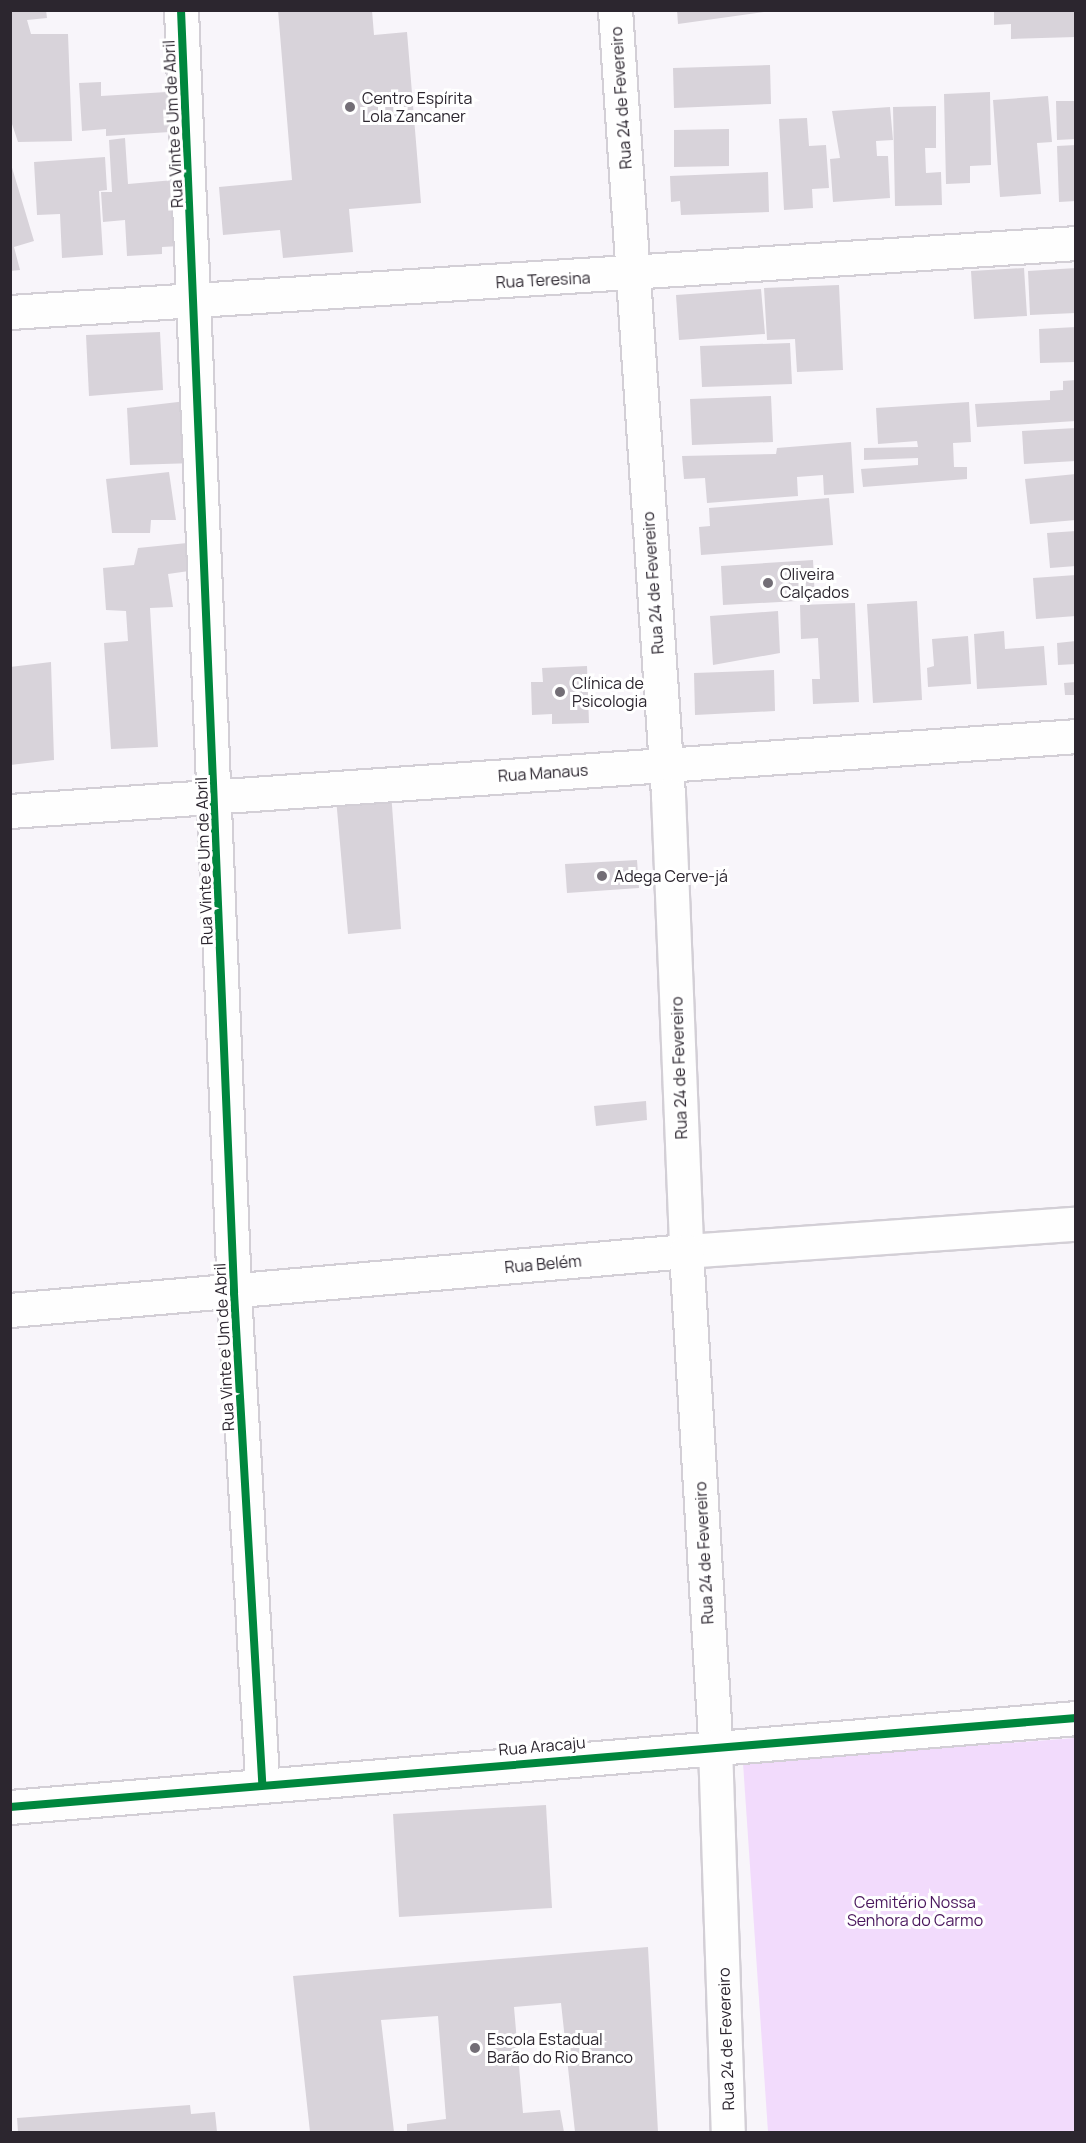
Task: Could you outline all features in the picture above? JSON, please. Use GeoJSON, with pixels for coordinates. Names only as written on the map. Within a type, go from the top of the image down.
{"type":"FeatureCollection","features":[{"type":"Feature","properties":{"kind":"street","name":"Rua Vinte e Um de Abril"},"geometry":{"type":"LineString","coordinates":[[181,10],[196,300],[234,1293],[262,1783]]}},
{"type":"Feature","properties":{"kind":"street","name":"Rua 24 de Fevereiro"},"geometry":{"type":"LineString","coordinates":[[615,10],[666,765],[686,1251],[715,1746],[729,2130]]}},
{"type":"Feature","properties":{"kind":"street","name":"Rua Teresina"},"geometry":{"type":"LineString","coordinates":[[10,312],[633,274],[1076,243]]}},
{"type":"Feature","properties":{"kind":"street","name":"Rua Manaus"},"geometry":{"type":"LineString","coordinates":[[10,811],[1076,736]]}},
{"type":"Feature","properties":{"kind":"street","name":"Rua Belém"},"geometry":{"type":"LineString","coordinates":[[10,1310],[234,1293],[686,1251],[1076,1224]]}},
{"type":"Feature","properties":{"kind":"street","name":"Rua Aracaju"},"geometry":{"type":"LineString","coordinates":[[10,1807],[262,1783],[1076,1718]]}},
{"type":"Feature","properties":{"kind":"green space","name":"Cemitério Nossa Senhora do Carmo"},"geometry":{"type":"Polygon","coordinates":[[[1075,1738],[1075,2132],[768,2132],[743,1763],[1075,1738]]]}},
{"type":"Feature","properties":{"kind":"building"},"geometry":{"type":"Polygon","coordinates":[[[10,10],[46,10],[47,18],[27,20],[31,34],[68,34],[72,141],[18,142],[10,118],[10,10]]]}},
{"type":"Feature","properties":{"kind":"building","name":"Centro Espírita Lola Zancaner"},"geometry":{"type":"Polygon","coordinates":[[[278,10],[372,10],[374,35],[407,32],[421,203],[349,209],[353,252],[283,258],[280,230],[223,235],[219,187],[292,180],[278,10]]]}},
{"type":"Feature","properties":{"kind":"building"},"geometry":{"type":"Polygon","coordinates":[[[677,10],[764,10],[764,12],[678,24],[677,10]]]}},
{"type":"Feature","properties":{"kind":"building"},"geometry":{"type":"Polygon","coordinates":[[[994,10],[1076,10],[1076,37],[1011,39],[1011,24],[994,25],[994,10]]]}},
{"type":"Feature","properties":{"kind":"building"},"geometry":{"type":"Polygon","coordinates":[[[770,65],[771,104],[674,108],[673,68],[770,65]]]}},
{"type":"Feature","properties":{"kind":"building"},"geometry":{"type":"Polygon","coordinates":[[[101,82],[101,96],[167,92],[170,132],[106,136],[106,129],[82,131],[79,83],[101,82]]]}},
{"type":"Feature","properties":{"kind":"building"},"geometry":{"type":"Polygon","coordinates":[[[990,92],[991,165],[970,166],[970,183],[946,184],[944,94],[990,92]]]}},
{"type":"Feature","properties":{"kind":"building"},"geometry":{"type":"Polygon","coordinates":[[[1048,96],[1052,142],[1037,143],[1041,194],[1000,197],[993,100],[1048,96]]]}},
{"type":"Feature","properties":{"kind":"building"},"geometry":{"type":"Polygon","coordinates":[[[1056,101],[1076,101],[1076,139],[1057,140],[1056,101]]]}},
{"type":"Feature","properties":{"kind":"building"},"geometry":{"type":"Polygon","coordinates":[[[936,106],[936,148],[925,148],[926,173],[941,172],[942,205],[895,206],[893,107],[936,106]]]}},
{"type":"Feature","properties":{"kind":"building"},"geometry":{"type":"Polygon","coordinates":[[[890,107],[893,140],[876,141],[877,156],[888,156],[890,198],[833,202],[830,159],[840,158],[832,111],[890,107]]]}},
{"type":"Feature","properties":{"kind":"building"},"geometry":{"type":"Polygon","coordinates":[[[807,118],[809,146],[826,145],[829,188],[812,189],[813,208],[784,210],[779,119],[807,118]]]}},
{"type":"Feature","properties":{"kind":"building"},"geometry":{"type":"Polygon","coordinates":[[[729,129],[729,166],[674,167],[674,130],[729,129]]]}},
{"type":"Feature","properties":{"kind":"building"},"geometry":{"type":"Polygon","coordinates":[[[125,138],[128,184],[174,180],[180,246],[162,247],[162,254],[127,256],[125,220],[103,222],[101,192],[112,192],[109,140],[125,138]]]}},
{"type":"Feature","properties":{"kind":"building"},"geometry":{"type":"Polygon","coordinates":[[[1076,145],[1076,201],[1059,202],[1057,146],[1076,145]]]}},
{"type":"Feature","properties":{"kind":"building"},"geometry":{"type":"Polygon","coordinates":[[[105,157],[107,190],[99,191],[103,255],[62,258],[60,214],[37,215],[34,162],[105,157]]]}},
{"type":"Feature","properties":{"kind":"building"},"geometry":{"type":"Polygon","coordinates":[[[10,161],[34,241],[14,247],[20,270],[10,271],[10,161]]]}},
{"type":"Feature","properties":{"kind":"building"},"geometry":{"type":"Polygon","coordinates":[[[768,172],[769,212],[681,215],[680,201],[671,202],[670,176],[768,172]]]}},
{"type":"Feature","properties":{"kind":"building"},"geometry":{"type":"Polygon","coordinates":[[[1024,268],[1027,316],[974,319],[971,271],[1024,268]]]}},
{"type":"Feature","properties":{"kind":"building"},"geometry":{"type":"Polygon","coordinates":[[[1076,268],[1076,313],[1030,315],[1028,271],[1076,268]]]}},
{"type":"Feature","properties":{"kind":"building"},"geometry":{"type":"Polygon","coordinates":[[[839,285],[843,370],[797,372],[795,339],[767,340],[764,288],[839,285]]]}},
{"type":"Feature","properties":{"kind":"building"},"geometry":{"type":"Polygon","coordinates":[[[761,289],[765,334],[679,340],[676,295],[761,289]]]}},
{"type":"Feature","properties":{"kind":"building"},"geometry":{"type":"Polygon","coordinates":[[[1076,327],[1076,362],[1040,363],[1039,329],[1076,327]]]}},
{"type":"Feature","properties":{"kind":"building"},"geometry":{"type":"Polygon","coordinates":[[[160,332],[163,390],[89,396],[86,335],[160,332]]]}},
{"type":"Feature","properties":{"kind":"building"},"geometry":{"type":"Polygon","coordinates":[[[790,343],[792,384],[702,387],[700,346],[790,343]]]}},
{"type":"Feature","properties":{"kind":"building"},"geometry":{"type":"Polygon","coordinates":[[[1076,380],[1076,421],[977,427],[975,404],[1050,400],[1050,391],[1063,390],[1063,381],[1076,380]]]}},
{"type":"Feature","properties":{"kind":"building"},"geometry":{"type":"Polygon","coordinates":[[[771,396],[773,442],[692,445],[690,399],[771,396]]]}},
{"type":"Feature","properties":{"kind":"building"},"geometry":{"type":"Polygon","coordinates":[[[195,400],[196,463],[130,465],[127,408],[195,400]]]}},
{"type":"Feature","properties":{"kind":"building"},"geometry":{"type":"Polygon","coordinates":[[[969,402],[971,442],[953,443],[954,467],[967,467],[967,479],[863,487],[861,469],[918,465],[918,458],[864,460],[864,448],[918,447],[917,441],[878,444],[876,408],[969,402]]]}},
{"type":"Feature","properties":{"kind":"building"},"geometry":{"type":"Polygon","coordinates":[[[1076,428],[1076,461],[1024,464],[1022,431],[1076,428]]]}},
{"type":"Feature","properties":{"kind":"building"},"geometry":{"type":"Polygon","coordinates":[[[851,442],[854,493],[824,495],[823,475],[797,477],[798,496],[707,503],[705,478],[684,479],[682,456],[776,454],[777,448],[851,442]]]}},
{"type":"Feature","properties":{"kind":"building"},"geometry":{"type":"Polygon","coordinates":[[[169,472],[176,520],[151,520],[150,533],[112,533],[106,479],[169,472]]]}},
{"type":"Feature","properties":{"kind":"building"},"geometry":{"type":"Polygon","coordinates":[[[1076,474],[1076,520],[1030,524],[1025,479],[1076,474]]]}},
{"type":"Feature","properties":{"kind":"building"},"geometry":{"type":"Polygon","coordinates":[[[829,498],[833,545],[701,555],[699,527],[710,526],[709,508],[829,498]]]}},
{"type":"Feature","properties":{"kind":"building"},"geometry":{"type":"Polygon","coordinates":[[[1076,531],[1076,566],[1050,568],[1047,533],[1076,531]]]}},
{"type":"Feature","properties":{"kind":"building"},"geometry":{"type":"Polygon","coordinates":[[[197,542],[196,570],[168,574],[173,607],[150,608],[158,747],[111,749],[104,643],[128,641],[126,611],[106,610],[103,568],[134,565],[138,548],[197,542]]]}},
{"type":"Feature","properties":{"kind":"building","name":"Oliveira Calçados"},"geometry":{"type":"Polygon","coordinates":[[[813,560],[815,600],[723,605],[721,566],[813,560]]]}},
{"type":"Feature","properties":{"kind":"building"},"geometry":{"type":"Polygon","coordinates":[[[1076,575],[1076,616],[1036,619],[1033,578],[1076,575]]]}},
{"type":"Feature","properties":{"kind":"building"},"geometry":{"type":"Polygon","coordinates":[[[917,601],[922,700],[873,703],[867,604],[917,601]]]}},
{"type":"Feature","properties":{"kind":"building"},"geometry":{"type":"Polygon","coordinates":[[[855,603],[859,702],[813,704],[812,679],[820,679],[818,638],[801,639],[800,605],[855,603]]]}},
{"type":"Feature","properties":{"kind":"building"},"geometry":{"type":"Polygon","coordinates":[[[778,611],[780,653],[713,665],[710,616],[778,611]]]}},
{"type":"Feature","properties":{"kind":"building"},"geometry":{"type":"Polygon","coordinates":[[[1004,631],[1005,649],[1044,646],[1047,685],[977,689],[974,634],[1004,631]]]}},
{"type":"Feature","properties":{"kind":"building"},"geometry":{"type":"Polygon","coordinates":[[[968,636],[971,684],[928,687],[927,668],[934,666],[932,639],[968,636]]]}},
{"type":"Feature","properties":{"kind":"building"},"geometry":{"type":"Polygon","coordinates":[[[1076,641],[1076,664],[1058,665],[1057,643],[1076,641]]]}},
{"type":"Feature","properties":{"kind":"building"},"geometry":{"type":"Polygon","coordinates":[[[51,662],[54,760],[10,765],[10,667],[51,662]]]}},
{"type":"Feature","properties":{"kind":"building","name":"Clínica de Psicologia"},"geometry":{"type":"Polygon","coordinates":[[[587,666],[589,723],[552,724],[552,714],[532,715],[531,682],[543,682],[542,668],[587,666]]]}},
{"type":"Feature","properties":{"kind":"building"},"geometry":{"type":"Polygon","coordinates":[[[774,670],[775,711],[695,715],[694,673],[774,670]]]}},
{"type":"Feature","properties":{"kind":"building"},"geometry":{"type":"Polygon","coordinates":[[[1076,682],[1076,695],[1065,695],[1064,683],[1076,682]]]}},
{"type":"Feature","properties":{"kind":"building"},"geometry":{"type":"Polygon","coordinates":[[[391,792],[401,929],[348,934],[336,798],[391,792]]]}},
{"type":"Feature","properties":{"kind":"building","name":"Adega Cerve-já"},"geometry":{"type":"Polygon","coordinates":[[[637,860],[639,888],[567,893],[565,864],[637,860]]]}},
{"type":"Feature","properties":{"kind":"building"},"geometry":{"type":"Polygon","coordinates":[[[646,1101],[647,1120],[596,1126],[594,1106],[646,1101]]]}},
{"type":"Feature","properties":{"kind":"building"},"geometry":{"type":"Polygon","coordinates":[[[546,1805],[552,1908],[399,1917],[393,1814],[546,1805]]]}},
{"type":"Feature","properties":{"kind":"building","name":"Escola Estadual Barão do Rio Branco"},"geometry":{"type":"Polygon","coordinates":[[[648,1947],[658,2132],[575,2132],[561,2003],[514,2007],[523,2113],[560,2110],[564,2132],[407,2132],[407,2124],[446,2119],[438,2016],[381,2020],[394,2132],[310,2132],[293,1976],[648,1947]]]}},
{"type":"Feature","properties":{"kind":"building"},"geometry":{"type":"Polygon","coordinates":[[[190,2105],[191,2114],[215,2112],[217,2132],[18,2132],[17,2118],[190,2105]]]}},
{"type":"Feature","properties":{"kind":"cycle path"},"geometry":{"type":"LineString","coordinates":[[181,10],[234,1293],[262,1783]]}},
{"type":"Feature","properties":{"kind":"cycle path"},"geometry":{"type":"LineString","coordinates":[[10,1807],[1076,1718]]}},
{"type":"Feature","properties":{"kind":"place","name":"Centro Espírita Lola Zancaner"},"geometry":{"type":"Point","coordinates":[350,107]}},
{"type":"Feature","properties":{"kind":"place","name":"Oliveira Calçados"},"geometry":{"type":"Point","coordinates":[768,583]}},
{"type":"Feature","properties":{"kind":"place","name":"Clínica de Psicologia"},"geometry":{"type":"Point","coordinates":[560,692]}},
{"type":"Feature","properties":{"kind":"place","name":"Adega Cerve-já"},"geometry":{"type":"Point","coordinates":[602,876]}},
{"type":"Feature","properties":{"kind":"place","name":"Escola Estadual Barão do Rio Branco"},"geometry":{"type":"Point","coordinates":[475,2048]}}]}
